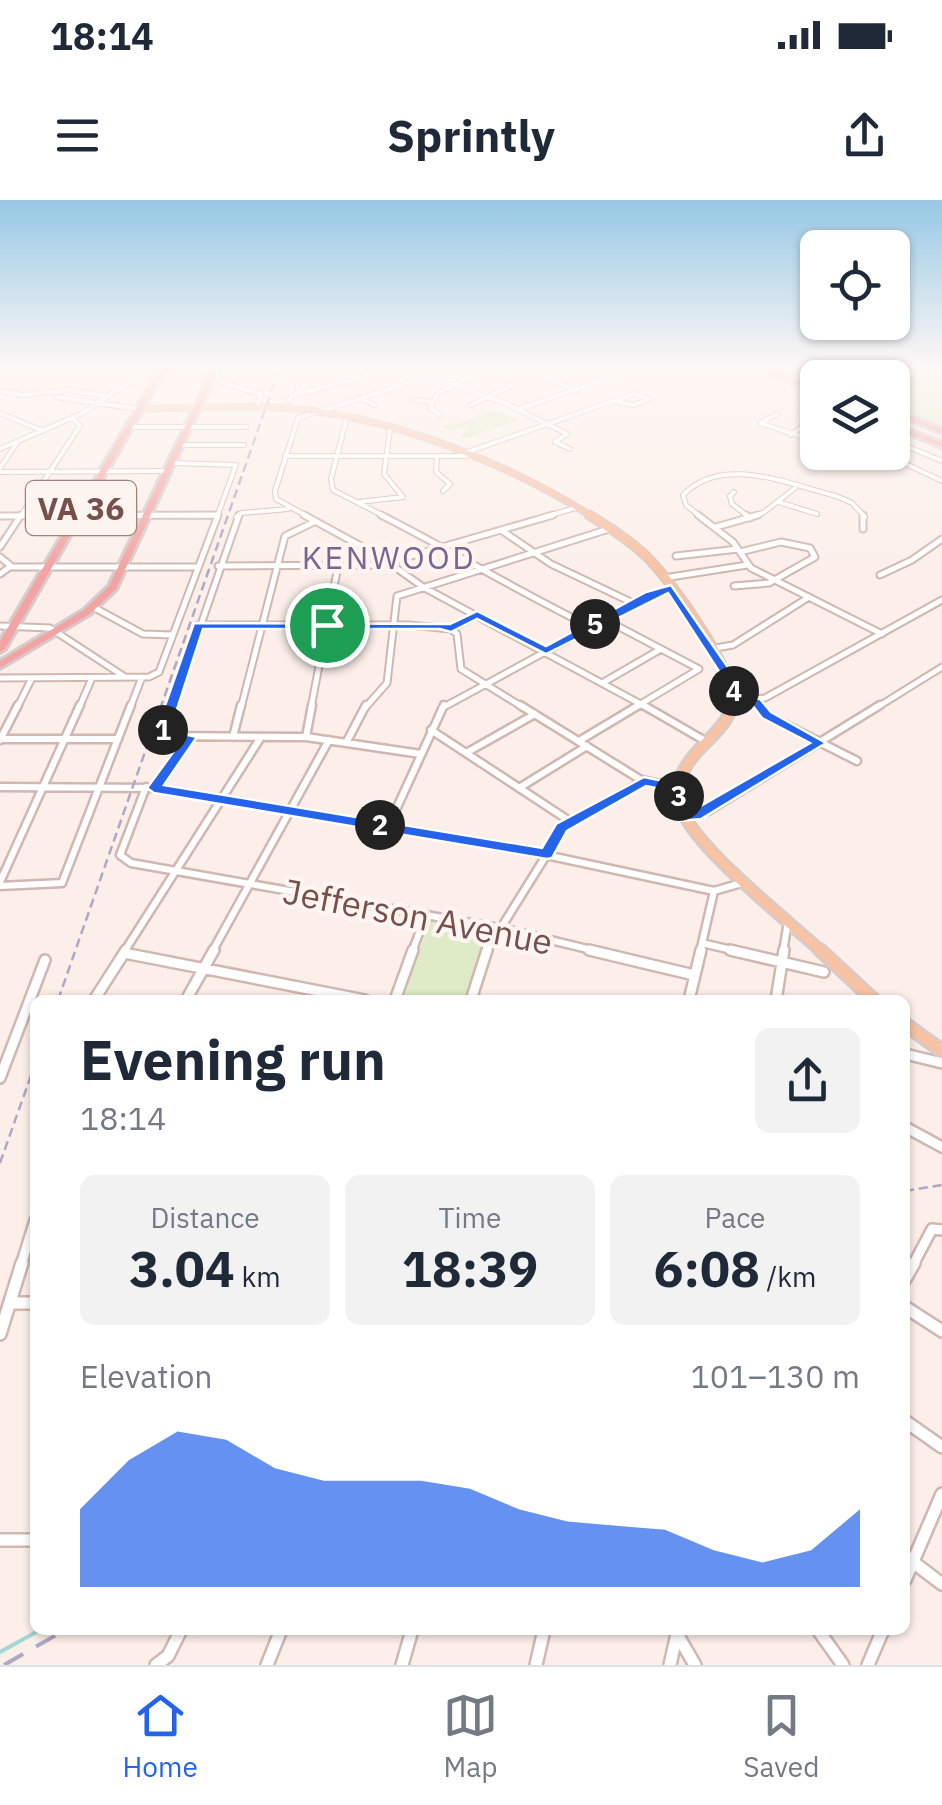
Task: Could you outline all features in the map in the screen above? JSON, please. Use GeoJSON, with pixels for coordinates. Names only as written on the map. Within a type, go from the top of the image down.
{"type":"FeatureCollection","features":[{"type":"Feature","properties":{"kind":"highway","name":"VA 36"},"geometry":{"type":"LineString","coordinates":[[0,649],[123,435]]}},
{"type":"Feature","properties":{"kind":"highway","name":"VA 36"},"geometry":{"type":"LineString","coordinates":[[0,665],[93,607],[112,587],[185,435]]}},
{"type":"Feature","properties":{"kind":"main road"},"geometry":{"type":"LineString","coordinates":[[406,435],[464,455],[612,528],[638,548],[663,577],[732,685],[735,701],[728,724],[685,764],[678,788],[686,817],[701,839],[863,995]]}},
{"type":"Feature","properties":{"kind":"main road"},"geometry":{"type":"LineString","coordinates":[[910,1028],[942,1051]]}},
{"type":"Feature","properties":{"kind":"street"},"geometry":{"type":"LineString","coordinates":[[0,450],[32,435]]}},
{"type":"Feature","properties":{"kind":"street"},"geometry":{"type":"LineString","coordinates":[[0,547],[74,435]]}},
{"type":"Feature","properties":{"kind":"street"},"geometry":{"type":"LineString","coordinates":[[291,435],[275,496],[289,509],[707,742]]}},
{"type":"Feature","properties":{"kind":"street"},"geometry":{"type":"LineString","coordinates":[[342,435],[330,486],[591,626]]}},
{"type":"Feature","properties":{"kind":"street"},"geometry":{"type":"LineString","coordinates":[[356,502],[402,498],[385,477],[389,435]]}},
{"type":"Feature","properties":{"kind":"street"},"geometry":{"type":"LineString","coordinates":[[285,456],[464,455],[517,435]]}},
{"type":"Feature","properties":{"kind":"street"},"geometry":{"type":"LineString","coordinates":[[567,435],[556,442],[570,449]]}},
{"type":"Feature","properties":{"kind":"street"},"geometry":{"type":"LineString","coordinates":[[0,470],[18,442]]}},
{"type":"Feature","properties":{"kind":"street"},"geometry":{"type":"LineString","coordinates":[[180,446],[244,446]]}},
{"type":"Feature","properties":{"kind":"street"},"geometry":{"type":"LineString","coordinates":[[910,448],[942,461]]}},
{"type":"Feature","properties":{"kind":"street"},"geometry":{"type":"LineString","coordinates":[[437,456],[435,470],[450,484],[443,491]]}},
{"type":"Feature","properties":{"kind":"street"},"geometry":{"type":"LineString","coordinates":[[0,470],[102,472],[235,464],[160,670],[125,678],[0,678]]}},
{"type":"Feature","properties":{"kind":"street"},"geometry":{"type":"LineString","coordinates":[[910,466],[942,482]]}},
{"type":"Feature","properties":{"kind":"street"},"geometry":{"type":"LineString","coordinates":[[863,529],[866,518],[851,500],[743,473],[707,478],[685,491],[683,498],[739,551],[746,564],[882,634]]}},
{"type":"Feature","properties":{"kind":"street"},"geometry":{"type":"LineString","coordinates":[[716,527],[750,518],[795,488]]}},
{"type":"Feature","properties":{"kind":"street"},"geometry":{"type":"LineString","coordinates":[[734,492],[730,496],[732,504],[750,518]]}},
{"type":"Feature","properties":{"kind":"street"},"geometry":{"type":"LineString","coordinates":[[779,502],[817,514]]}},
{"type":"Feature","properties":{"kind":"street"},"geometry":{"type":"LineString","coordinates":[[218,566],[389,562],[575,508]]}},
{"type":"Feature","properties":{"kind":"street"},"geometry":{"type":"LineString","coordinates":[[289,509],[240,513],[218,566],[162,736],[306,738],[421,754]]}},
{"type":"Feature","properties":{"kind":"street"},"geometry":{"type":"LineString","coordinates":[[0,516],[217,516]]}},
{"type":"Feature","properties":{"kind":"street"},"geometry":{"type":"LineString","coordinates":[[233,737],[286,534],[314,522]]}},
{"type":"Feature","properties":{"kind":"street"},"geometry":{"type":"LineString","coordinates":[[346,742],[366,705],[387,683],[396,598],[423,586],[612,528]]}},
{"type":"Feature","properties":{"kind":"street"},"geometry":{"type":"LineString","coordinates":[[501,530],[533,553],[634,604]]}},
{"type":"Feature","properties":{"kind":"street"},"geometry":{"type":"LineString","coordinates":[[880,575],[942,539]]}},
{"type":"Feature","properties":{"kind":"street"},"geometry":{"type":"LineString","coordinates":[[676,556],[739,551],[781,542],[814,552],[812,562],[774,580],[734,586]]}},
{"type":"Feature","properties":{"kind":"street"},"geometry":{"type":"LineString","coordinates":[[927,550],[942,555]]}},
{"type":"Feature","properties":{"kind":"street"},"geometry":{"type":"LineString","coordinates":[[0,556],[11,567]]}},
{"type":"Feature","properties":{"kind":"street"},"geometry":{"type":"LineString","coordinates":[[663,577],[746,564]]}},
{"type":"Feature","properties":{"kind":"street"},"geometry":{"type":"LineString","coordinates":[[306,738],[338,566]]}},
{"type":"Feature","properties":{"kind":"street"},"geometry":{"type":"LineString","coordinates":[[0,574],[11,567],[198,567]]}},
{"type":"Feature","properties":{"kind":"street"},"geometry":{"type":"LineString","coordinates":[[388,827],[443,706],[591,626],[671,588]]}},
{"type":"Feature","properties":{"kind":"street"},"geometry":{"type":"LineString","coordinates":[[710,648],[733,645],[809,597]]}},
{"type":"Feature","properties":{"kind":"street"},"geometry":{"type":"LineString","coordinates":[[735,701],[755,702],[942,600]]}},
{"type":"Feature","properties":{"kind":"street"},"geometry":{"type":"LineString","coordinates":[[93,607],[143,634],[174,636]]}},
{"type":"Feature","properties":{"kind":"street"},"geometry":{"type":"LineString","coordinates":[[198,625],[451,628],[477,615]]}},
{"type":"Feature","properties":{"kind":"street"},"geometry":{"type":"LineString","coordinates":[[579,741],[698,669],[604,620]]}},
{"type":"Feature","properties":{"kind":"street"},"geometry":{"type":"LineString","coordinates":[[0,626],[56,631],[125,678]]}},
{"type":"Feature","properties":{"kind":"street"},"geometry":{"type":"LineString","coordinates":[[451,628],[458,634],[458,664],[484,683],[644,781],[678,788]]}},
{"type":"Feature","properties":{"kind":"street"},"geometry":{"type":"LineString","coordinates":[[604,682],[661,649]]}},
{"type":"Feature","properties":{"kind":"street"},"geometry":{"type":"LineString","coordinates":[[686,817],[708,811],[942,668]]}},
{"type":"Feature","properties":{"kind":"street"},"geometry":{"type":"LineString","coordinates":[[92,678],[0,884],[58,885],[142,677]]}},
{"type":"Feature","properties":{"kind":"street"},"geometry":{"type":"LineString","coordinates":[[32,678],[0,740],[118,738]]}},
{"type":"Feature","properties":{"kind":"street"},"geometry":{"type":"LineString","coordinates":[[755,702],[766,715],[857,762]]}},
{"type":"Feature","properties":{"kind":"street"},"geometry":{"type":"LineString","coordinates":[[466,753],[535,714]]}},
{"type":"Feature","properties":{"kind":"street"},"geometry":{"type":"LineString","coordinates":[[431,730],[571,822]]}},
{"type":"Feature","properties":{"kind":"street"},"geometry":{"type":"LineString","coordinates":[[150,788],[191,737]]}},
{"type":"Feature","properties":{"kind":"street"},"geometry":{"type":"LineString","coordinates":[[97,995],[261,737]]}},
{"type":"Feature","properties":{"kind":"street"},"geometry":{"type":"LineString","coordinates":[[188,995],[329,740]]}},
{"type":"Feature","properties":{"kind":"street"},"geometry":{"type":"LineString","coordinates":[[520,788],[587,746]]}},
{"type":"Feature","properties":{"kind":"street"},"geometry":{"type":"LineString","coordinates":[[472,995],[480,965],[498,928],[547,854],[556,832],[644,781]]}},
{"type":"Feature","properties":{"kind":"street"},"geometry":{"type":"LineString","coordinates":[[0,787],[150,788],[547,854],[714,891],[745,882]]}},
{"type":"Feature","properties":{"kind":"street","name":"Jefferson Avenue"},"geometry":{"type":"LineString","coordinates":[[150,788],[120,855],[123,860],[498,928],[694,976]]}},
{"type":"Feature","properties":{"kind":"street"},"geometry":{"type":"LineString","coordinates":[[689,995],[714,891]]}},
{"type":"Feature","properties":{"kind":"street"},"geometry":{"type":"LineString","coordinates":[[398,995],[426,915]]}},
{"type":"Feature","properties":{"kind":"street"},"geometry":{"type":"LineString","coordinates":[[777,995],[788,921]]}},
{"type":"Feature","properties":{"kind":"street"},"geometry":{"type":"LineString","coordinates":[[702,943],[824,972]]}},
{"type":"Feature","properties":{"kind":"street"},"geometry":{"type":"LineString","coordinates":[[124,953],[340,995]]}},
{"type":"Feature","properties":{"kind":"street"},"geometry":{"type":"LineString","coordinates":[[31,995],[45,960]]}},
{"type":"Feature","properties":{"kind":"street"},"geometry":{"type":"LineString","coordinates":[[1,1074],[30,999]]}},
{"type":"Feature","properties":{"kind":"street"},"geometry":{"type":"LineString","coordinates":[[910,1055],[942,1063]]}},
{"type":"Feature","properties":{"kind":"street"},"geometry":{"type":"LineString","coordinates":[[910,1131],[942,1147]]}},
{"type":"Feature","properties":{"kind":"street"},"geometry":{"type":"LineString","coordinates":[[910,1271],[939,1229]]}},
{"type":"Feature","properties":{"kind":"street"},"geometry":{"type":"LineString","coordinates":[[0,1334],[30,1237]]}},
{"type":"Feature","properties":{"kind":"street"},"geometry":{"type":"LineString","coordinates":[[10,1303],[30,1303]]}},
{"type":"Feature","properties":{"kind":"street"},"geometry":{"type":"LineString","coordinates":[[910,1310],[942,1331]]}},
{"type":"Feature","properties":{"kind":"street"},"geometry":{"type":"LineString","coordinates":[[910,1425],[942,1447]]}},
{"type":"Feature","properties":{"kind":"street"},"geometry":{"type":"LineString","coordinates":[[910,1557],[942,1494]]}},
{"type":"Feature","properties":{"kind":"street"},"geometry":{"type":"LineString","coordinates":[[0,1540],[30,1540]]}},
{"type":"Feature","properties":{"kind":"street"},"geometry":{"type":"LineString","coordinates":[[910,1560],[942,1584]]}},
{"type":"Feature","properties":{"kind":"street"},"geometry":{"type":"LineString","coordinates":[[156,1665],[168,1656],[178,1635]]}},
{"type":"Feature","properties":{"kind":"street"},"geometry":{"type":"LineString","coordinates":[[268,1665],[279,1635]]}},
{"type":"Feature","properties":{"kind":"street"},"geometry":{"type":"LineString","coordinates":[[402,1665],[411,1635]]}},
{"type":"Feature","properties":{"kind":"street"},"geometry":{"type":"LineString","coordinates":[[536,1665],[543,1635]]}},
{"type":"Feature","properties":{"kind":"street"},"geometry":{"type":"LineString","coordinates":[[670,1665],[676,1635]]}},
{"type":"Feature","properties":{"kind":"street"},"geometry":{"type":"LineString","coordinates":[[679,1635],[695,1665]]}},
{"type":"Feature","properties":{"kind":"street"},"geometry":{"type":"LineString","coordinates":[[821,1635],[842,1665]]}},
{"type":"Feature","properties":{"kind":"street"},"geometry":{"type":"LineString","coordinates":[[868,1665],[881,1635]]}},
{"type":"Feature","properties":{"kind":"green space"},"geometry":{"type":"Polygon","coordinates":[[[431,920],[492,931],[474,969],[469,995],[402,995],[431,920]]]}},
{"type":"Feature","properties":{"kind":"waterway"},"geometry":{"type":"LineString","coordinates":[[0,1652],[31,1635]]}},
{"type":"Feature","properties":{"kind":"railway"},"geometry":{"type":"LineString","coordinates":[[60,995],[256,435]]}},
{"type":"Feature","properties":{"kind":"railway"},"geometry":{"type":"LineString","coordinates":[[0,1163],[30,1078]]}},
{"type":"Feature","properties":{"kind":"railway"},"geometry":{"type":"LineString","coordinates":[[910,1190],[942,1185]]}},
{"type":"Feature","properties":{"kind":"railway"},"geometry":{"type":"LineString","coordinates":[[4,1665],[56,1635]]}},
{"type":"Feature","properties":{"kind":"district","name":"KENWOOD"},"geometry":{"type":"Point","coordinates":[389,557]}},
{"type":"Feature","properties":{"kind":"route"},"geometry":{"type":"LineString","coordinates":[[671,588],[728,676],[735,701],[755,702],[766,715],[820,743],[696,815],[686,817],[678,788],[644,781],[561,828],[547,854],[154,788],[191,737],[162,734],[198,625],[327,625],[451,628],[477,615],[546,650],[650,595],[671,588]]}}]}
